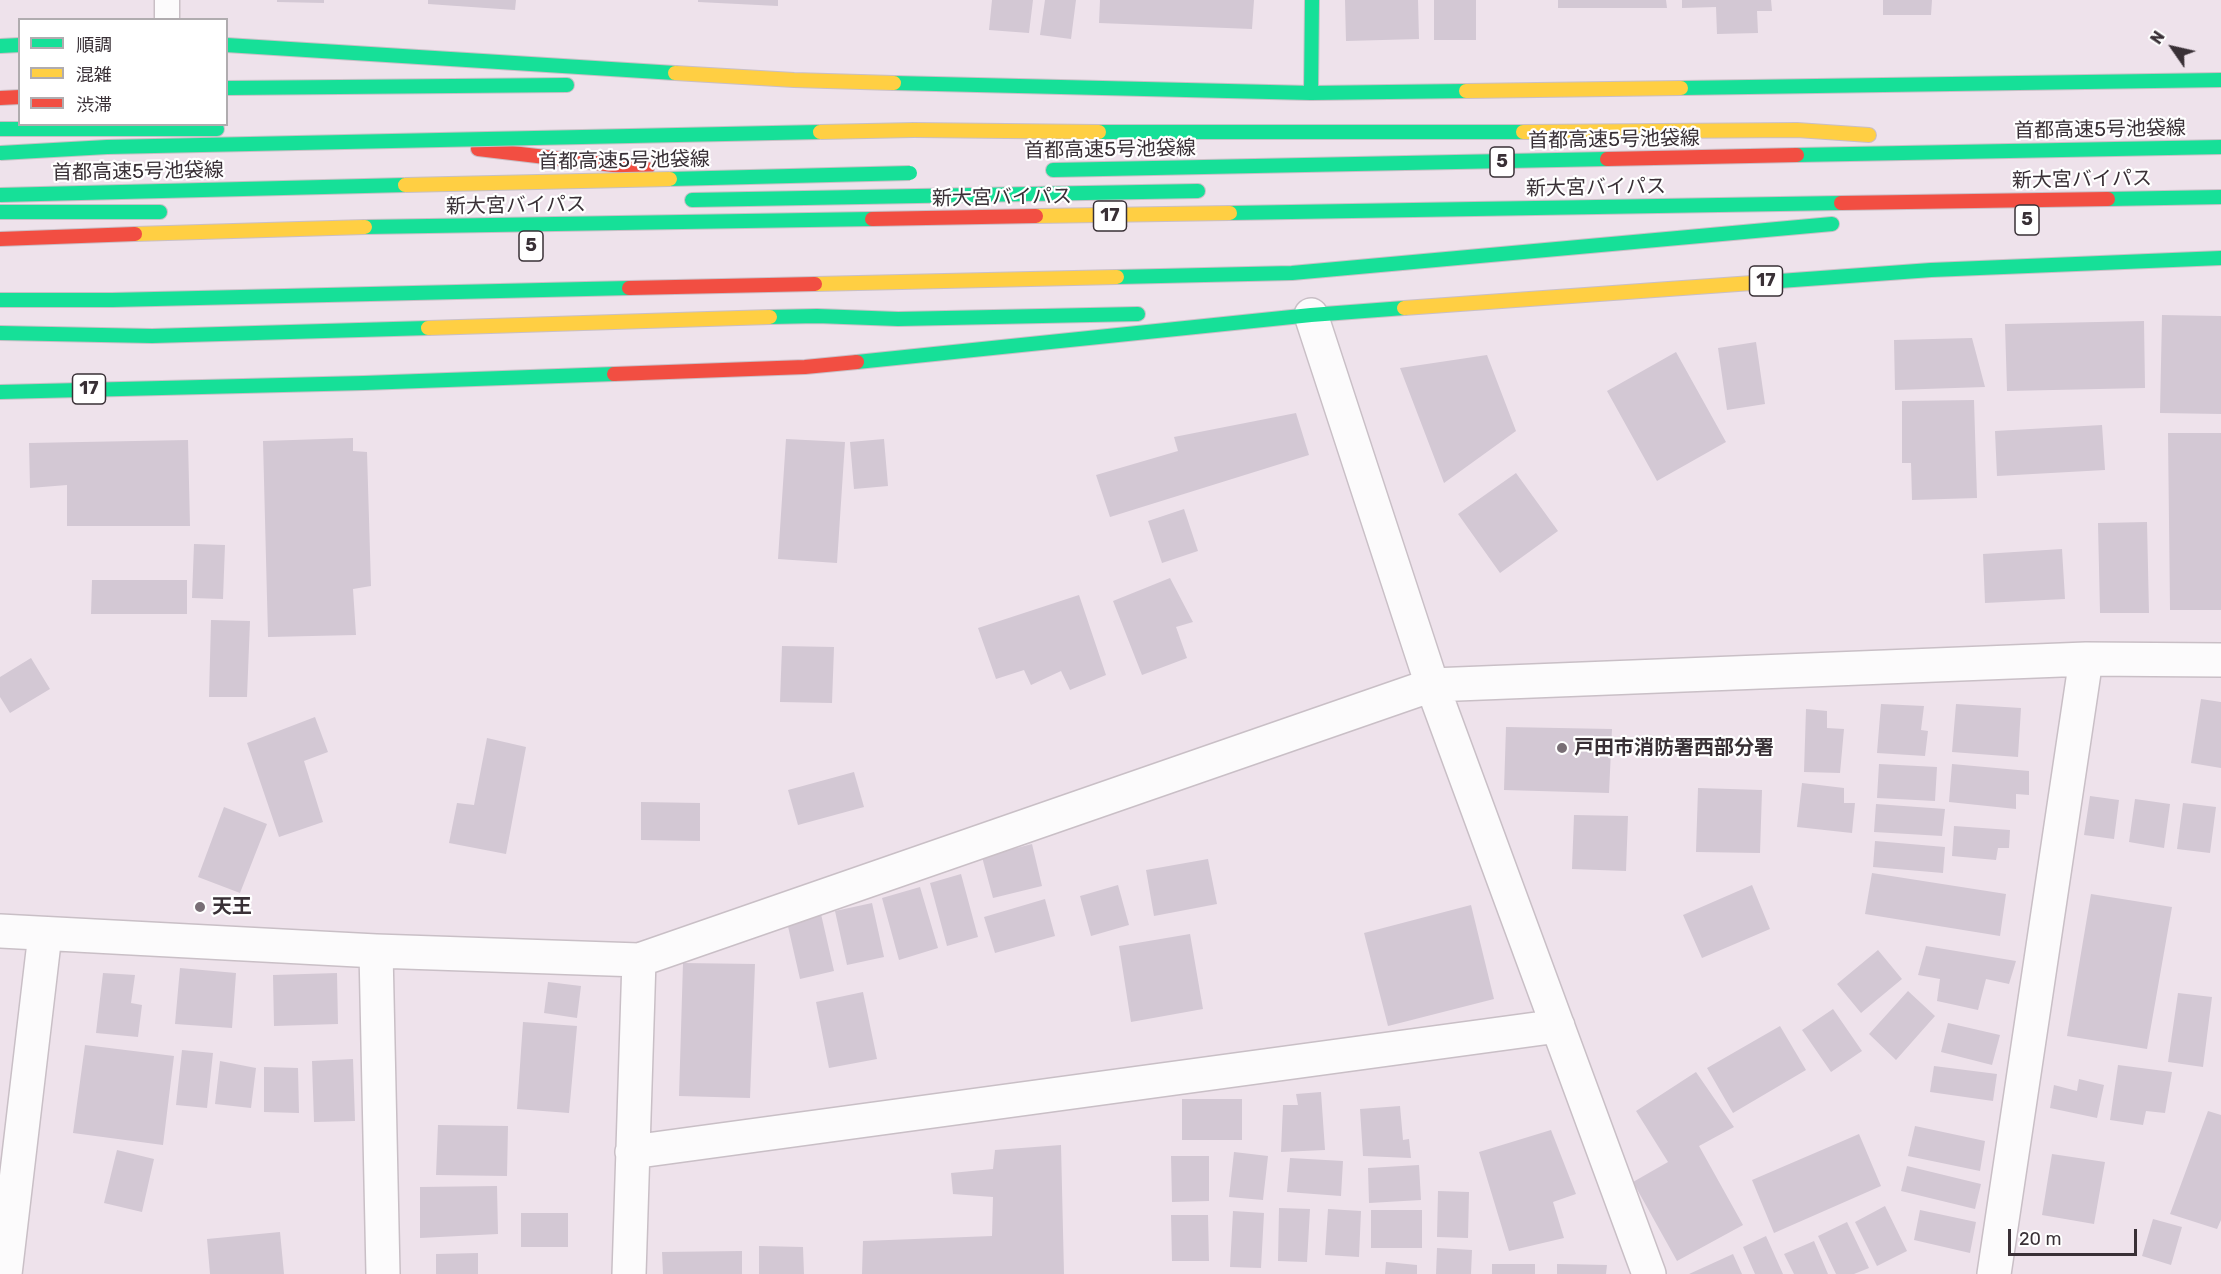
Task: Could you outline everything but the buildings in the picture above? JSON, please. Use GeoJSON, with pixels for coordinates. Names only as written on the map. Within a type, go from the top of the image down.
{"type":"FeatureCollection","features":[{"type":"Feature","properties":{"kind":"main road"},"geometry":{"type":"LineString","coordinates":[[1311,93],[1312,0]]}},
{"type":"Feature","properties":{"kind":"main road"},"geometry":{"type":"LineString","coordinates":[[0,46],[18,45]]}},
{"type":"Feature","properties":{"kind":"main road"},"geometry":{"type":"LineString","coordinates":[[228,45],[794,80],[1311,93],[2221,80]]}},
{"type":"Feature","properties":{"kind":"main road"},"geometry":{"type":"LineString","coordinates":[[618,84],[794,80]]}},
{"type":"Feature","properties":{"kind":"main road"},"geometry":{"type":"LineString","coordinates":[[228,88],[582,84]]}},
{"type":"Feature","properties":{"kind":"main road"},"geometry":{"type":"LineString","coordinates":[[0,98],[18,97]]}},
{"type":"Feature","properties":{"kind":"main road"},"geometry":{"type":"LineString","coordinates":[[0,129],[226,129]]}},
{"type":"Feature","properties":{"kind":"main road"},"geometry":{"type":"LineString","coordinates":[[286,129],[310,129],[868,196]]}},
{"type":"Feature","properties":{"kind":"main road"},"geometry":{"type":"LineString","coordinates":[[0,153],[107,147],[915,130],[1276,134],[1797,130],[1881,136]]}},
{"type":"Feature","properties":{"kind":"main road"},"geometry":{"type":"LineString","coordinates":[[1928,139],[2094,150]]}},
{"type":"Feature","properties":{"kind":"main road","name":"首都高速5号池袋線"},"geometry":{"type":"LineString","coordinates":[[1042,171],[2221,147]]}},
{"type":"Feature","properties":{"kind":"main road","name":"首都高速5号池袋線"},"geometry":{"type":"LineString","coordinates":[[0,195],[922,173]]}},
{"type":"Feature","properties":{"kind":"main road","name":"新大宮バイパス"},"geometry":{"type":"LineString","coordinates":[[677,201],[1216,191]]}},
{"type":"Feature","properties":{"kind":"main road","name":"新大宮バイパス"},"geometry":{"type":"LineString","coordinates":[[0,239],[265,229],[2221,197]]}},
{"type":"Feature","properties":{"kind":"main road"},"geometry":{"type":"LineString","coordinates":[[0,212],[176,212]]}},
{"type":"Feature","properties":{"kind":"main road"},"geometry":{"type":"LineString","coordinates":[[0,300],[112,300],[1292,273],[1838,224],[1655,226]]}},
{"type":"Feature","properties":{"kind":"main road","name":"17"},"geometry":{"type":"LineString","coordinates":[[0,392],[364,383],[805,367],[1311,315],[1931,270],[2221,258]]}},
{"type":"Feature","properties":{"kind":"main road"},"geometry":{"type":"LineString","coordinates":[[0,333],[152,336],[817,316],[898,319],[1147,314]]}},
{"type":"Feature","properties":{"kind":"main road"},"geometry":{"type":"LineString","coordinates":[[1182,314],[1311,315]]}},
{"type":"Feature","properties":{"kind":"street"},"geometry":{"type":"LineString","coordinates":[[1311,315],[1432,685],[1649,1274]]}},
{"type":"Feature","properties":{"kind":"street"},"geometry":{"type":"LineString","coordinates":[[1994,1274],[2086,659]]}},
{"type":"Feature","properties":{"kind":"street"},"geometry":{"type":"LineString","coordinates":[[0,931],[376,951],[639,960],[1432,685],[2086,659],[2221,660]]}},
{"type":"Feature","properties":{"kind":"street"},"geometry":{"type":"LineString","coordinates":[[5,1274],[45,934]]}},
{"type":"Feature","properties":{"kind":"street"},"geometry":{"type":"LineString","coordinates":[[376,951],[383,1274]]}},
{"type":"Feature","properties":{"kind":"street"},"geometry":{"type":"LineString","coordinates":[[629,1274],[639,960]]}},
{"type":"Feature","properties":{"kind":"street"},"geometry":{"type":"LineString","coordinates":[[632,1152],[1558,1026]]}},
{"type":"Feature","properties":{"kind":"lane"},"geometry":{"type":"LineString","coordinates":[[167,18],[168,0]]}},
{"type":"Feature","properties":{"kind":"traffic: fast"},"geometry":{"type":"LineString","coordinates":[[1311,93],[1312,0]]}},
{"type":"Feature","properties":{"kind":"traffic: fast"},"geometry":{"type":"LineString","coordinates":[[0,46],[18,45]]}},
{"type":"Feature","properties":{"kind":"traffic: fast"},"geometry":{"type":"LineString","coordinates":[[228,45],[675,73]]}},
{"type":"Feature","properties":{"kind":"traffic: fast"},"geometry":{"type":"LineString","coordinates":[[1681,88],[2221,80]]}},
{"type":"Feature","properties":{"kind":"traffic: fast"},"geometry":{"type":"LineString","coordinates":[[894,83],[1311,93],[1466,91]]}},
{"type":"Feature","properties":{"kind":"traffic: fast"},"geometry":{"type":"LineString","coordinates":[[228,88],[567,85]]}},
{"type":"Feature","properties":{"kind":"traffic: fast"},"geometry":{"type":"LineString","coordinates":[[0,129],[217,129]]}},
{"type":"Feature","properties":{"kind":"traffic: fast"},"geometry":{"type":"LineString","coordinates":[[0,153],[107,147],[820,132]]}},
{"type":"Feature","properties":{"kind":"traffic: fast"},"geometry":{"type":"LineString","coordinates":[[1099,132],[1523,132]]}},
{"type":"Feature","properties":{"kind":"traffic: fast"},"geometry":{"type":"LineString","coordinates":[[1797,155],[2221,147]]}},
{"type":"Feature","properties":{"kind":"traffic: fast"},"geometry":{"type":"LineString","coordinates":[[1053,170],[1607,159]]}},
{"type":"Feature","properties":{"kind":"traffic: fast"},"geometry":{"type":"LineString","coordinates":[[670,179],[910,173]]}},
{"type":"Feature","properties":{"kind":"traffic: fast"},"geometry":{"type":"LineString","coordinates":[[0,195],[405,185]]}},
{"type":"Feature","properties":{"kind":"traffic: fast"},"geometry":{"type":"LineString","coordinates":[[692,200],[1198,191]]}},
{"type":"Feature","properties":{"kind":"traffic: fast"},"geometry":{"type":"LineString","coordinates":[[2108,199],[2221,197]]}},
{"type":"Feature","properties":{"kind":"traffic: fast"},"geometry":{"type":"LineString","coordinates":[[1230,213],[1841,203]]}},
{"type":"Feature","properties":{"kind":"traffic: fast"},"geometry":{"type":"LineString","coordinates":[[0,212],[160,212]]}},
{"type":"Feature","properties":{"kind":"traffic: fast"},"geometry":{"type":"LineString","coordinates":[[365,227],[872,219]]}},
{"type":"Feature","properties":{"kind":"traffic: fast"},"geometry":{"type":"LineString","coordinates":[[1117,277],[1292,273],[1832,224]]}},
{"type":"Feature","properties":{"kind":"traffic: fast"},"geometry":{"type":"LineString","coordinates":[[1766,282],[1931,270],[2221,258]]}},
{"type":"Feature","properties":{"kind":"traffic: fast"},"geometry":{"type":"LineString","coordinates":[[0,300],[112,300],[629,288]]}},
{"type":"Feature","properties":{"kind":"traffic: fast"},"geometry":{"type":"LineString","coordinates":[[857,362],[1311,315],[1404,308]]}},
{"type":"Feature","properties":{"kind":"traffic: fast"},"geometry":{"type":"LineString","coordinates":[[770,317],[898,319],[1138,314]]}},
{"type":"Feature","properties":{"kind":"traffic: fast"},"geometry":{"type":"LineString","coordinates":[[0,333],[152,336],[428,328]]}},
{"type":"Feature","properties":{"kind":"traffic: fast"},"geometry":{"type":"LineString","coordinates":[[0,392],[614,374]]}},
{"type":"Feature","properties":{"kind":"traffic: slow"},"geometry":{"type":"LineString","coordinates":[[675,73],[894,83]]}},
{"type":"Feature","properties":{"kind":"traffic: slow"},"geometry":{"type":"LineString","coordinates":[[1466,91],[1681,88]]}},
{"type":"Feature","properties":{"kind":"traffic: slow"},"geometry":{"type":"LineString","coordinates":[[914,130],[1099,132]]}},
{"type":"Feature","properties":{"kind":"traffic: slow"},"geometry":{"type":"LineString","coordinates":[[820,132],[914,130]]}},
{"type":"Feature","properties":{"kind":"traffic: slow"},"geometry":{"type":"LineString","coordinates":[[1523,132],[1797,130],[1869,135]]}},
{"type":"Feature","properties":{"kind":"traffic: slow"},"geometry":{"type":"LineString","coordinates":[[405,185],[670,179]]}},
{"type":"Feature","properties":{"kind":"traffic: slow"},"geometry":{"type":"LineString","coordinates":[[1036,216],[1230,213]]}},
{"type":"Feature","properties":{"kind":"traffic: slow"},"geometry":{"type":"LineString","coordinates":[[135,234],[365,227]]}},
{"type":"Feature","properties":{"kind":"traffic: slow"},"geometry":{"type":"LineString","coordinates":[[815,284],[1117,277]]}},
{"type":"Feature","properties":{"kind":"traffic: slow"},"geometry":{"type":"LineString","coordinates":[[1404,308],[1766,282]]}},
{"type":"Feature","properties":{"kind":"traffic: slow"},"geometry":{"type":"LineString","coordinates":[[428,328],[770,317]]}},
{"type":"Feature","properties":{"kind":"traffic: jam"},"geometry":{"type":"LineString","coordinates":[[0,98],[18,97]]}},
{"type":"Feature","properties":{"kind":"traffic: jam"},"geometry":{"type":"LineString","coordinates":[[478,149],[647,169]]}},
{"type":"Feature","properties":{"kind":"traffic: jam"},"geometry":{"type":"LineString","coordinates":[[1607,159],[1797,155]]}},
{"type":"Feature","properties":{"kind":"traffic: jam"},"geometry":{"type":"LineString","coordinates":[[1841,203],[2108,199]]}},
{"type":"Feature","properties":{"kind":"traffic: jam"},"geometry":{"type":"LineString","coordinates":[[872,219],[1036,216]]}},
{"type":"Feature","properties":{"kind":"traffic: jam"},"geometry":{"type":"LineString","coordinates":[[0,239],[135,234]]}},
{"type":"Feature","properties":{"kind":"traffic: jam"},"geometry":{"type":"LineString","coordinates":[[629,288],[815,284]]}},
{"type":"Feature","properties":{"kind":"traffic: jam"},"geometry":{"type":"LineString","coordinates":[[614,374],[805,367],[857,362]]}},
{"type":"Feature","properties":{"kind":"place","name":"戸田市消防署西部分署"},"geometry":{"type":"Point","coordinates":[1562,748]}},
{"type":"Feature","properties":{"kind":"place","name":"天王"},"geometry":{"type":"Point","coordinates":[200,907]}}]}
